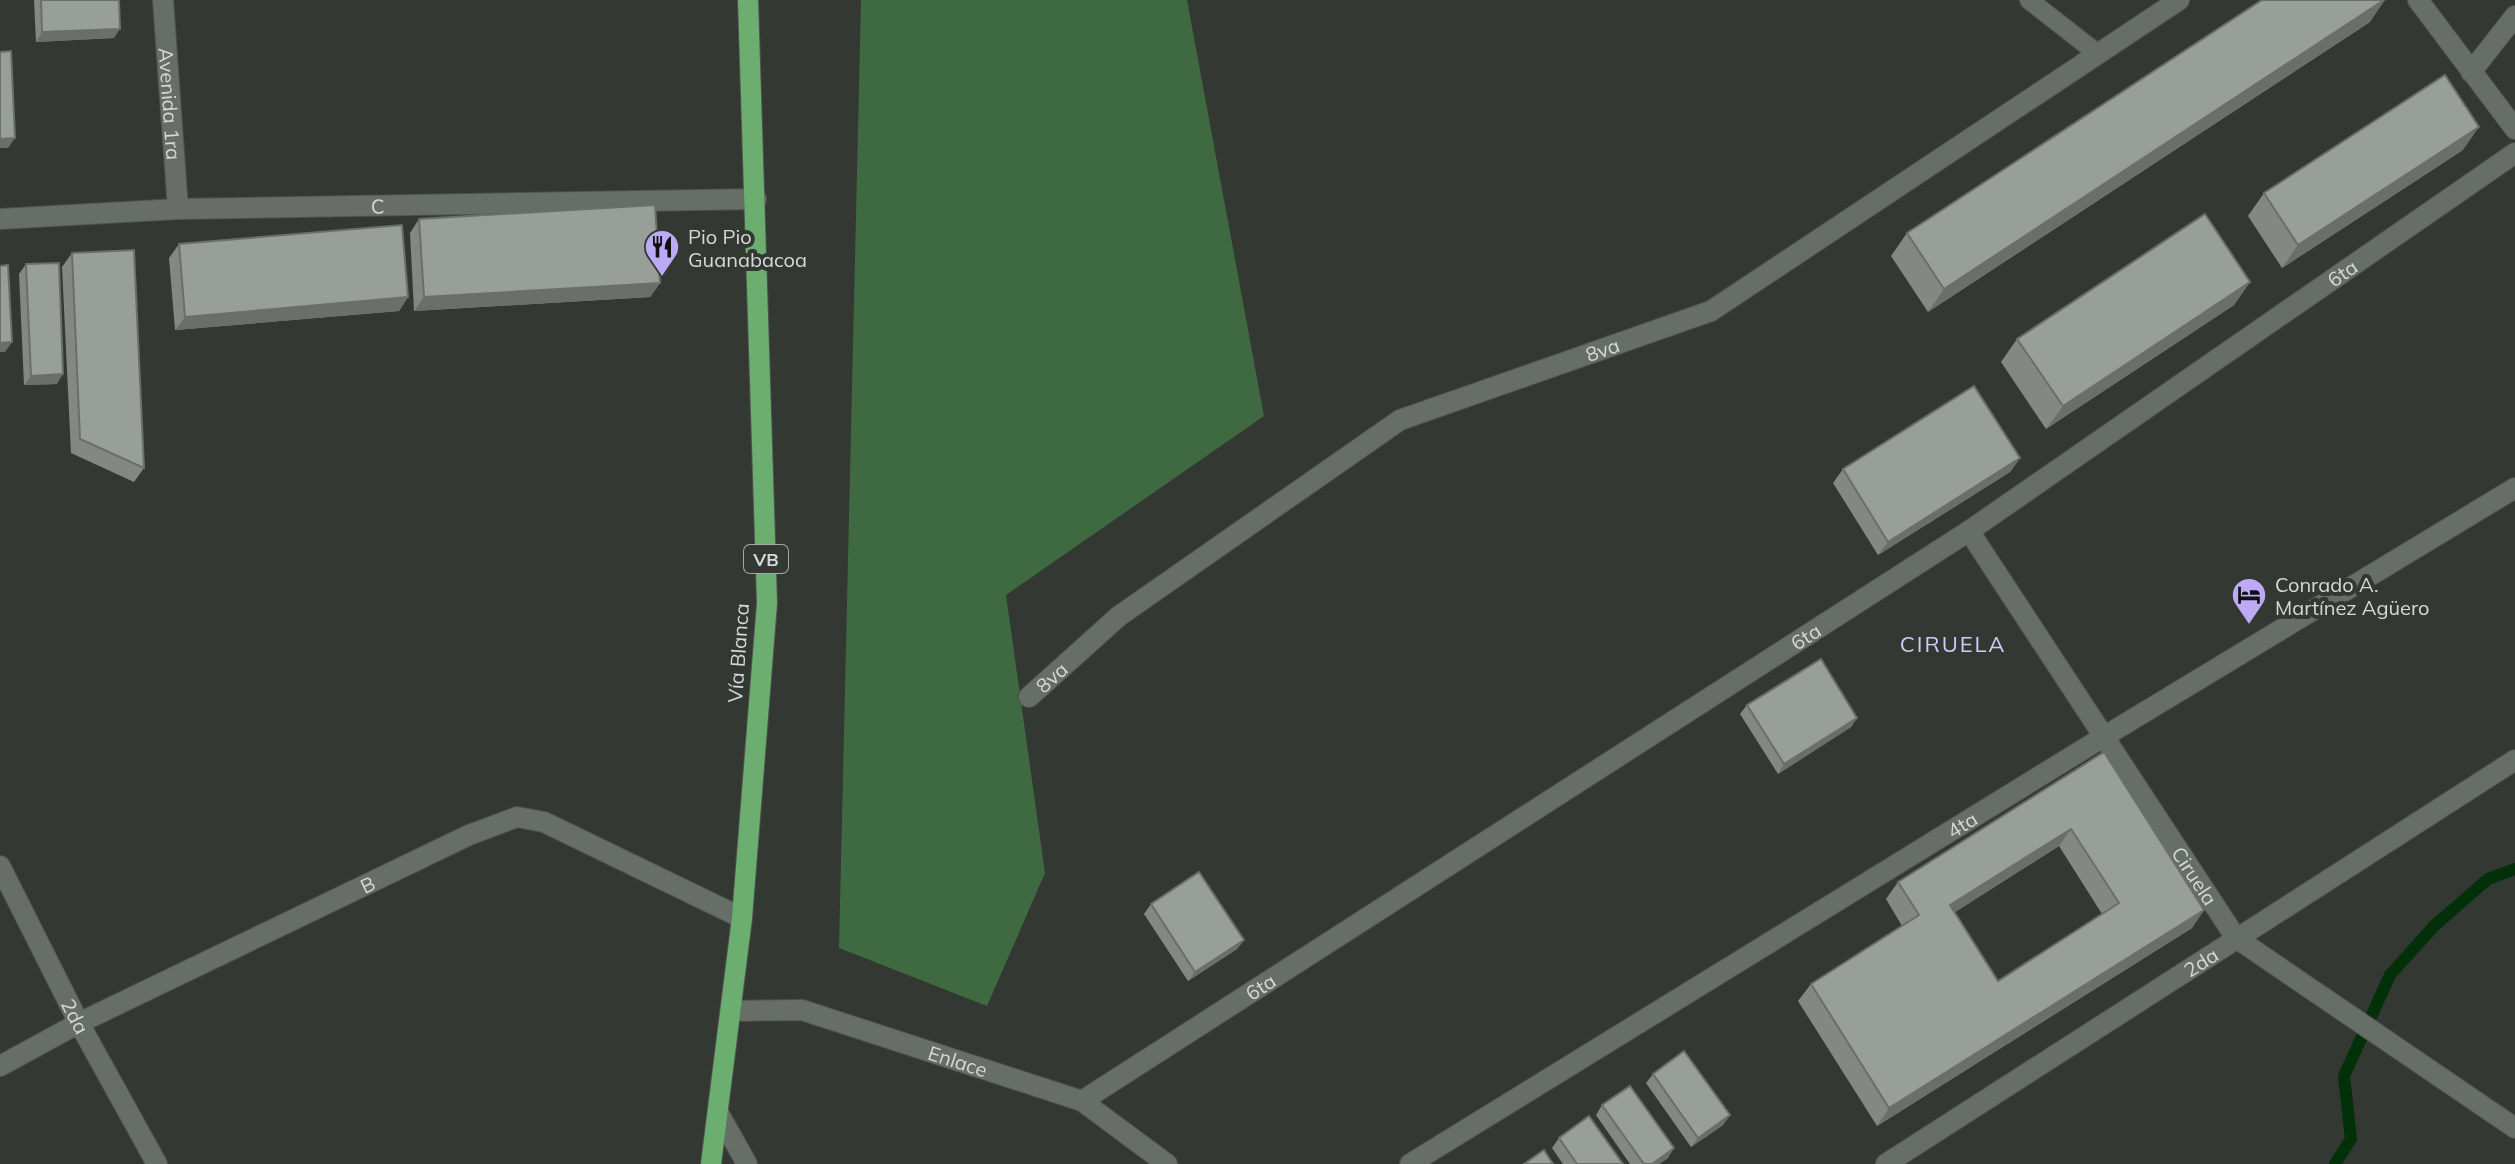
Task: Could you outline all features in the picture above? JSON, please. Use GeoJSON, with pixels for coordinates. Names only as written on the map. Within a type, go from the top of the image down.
{"type":"FeatureCollection","features":[{"type":"Feature","properties":{"kind":"main road","name":"Vía Blanca"},"geometry":{"type":"LineString","coordinates":[[711,1164],[742,918],[767,603],[748,0]]}},
{"type":"Feature","properties":{"kind":"street","name":"Avenida 1ra"},"geometry":{"type":"LineString","coordinates":[[163,0],[178,209]]}},
{"type":"Feature","properties":{"kind":"street","name":"8va"},"geometry":{"type":"LineString","coordinates":[[1029,697],[1119,616],[1400,420],[1711,311],[2179,0]]}},
{"type":"Feature","properties":{"kind":"street"},"geometry":{"type":"LineString","coordinates":[[2418,0],[2515,129]]}},
{"type":"Feature","properties":{"kind":"street"},"geometry":{"type":"LineString","coordinates":[[2471,72],[2515,16]]}},
{"type":"Feature","properties":{"kind":"street","name":"6ta"},"geometry":{"type":"LineString","coordinates":[[1082,1101],[1969,531],[2515,153]]}},
{"type":"Feature","properties":{"kind":"street","name":"C"},"geometry":{"type":"LineString","coordinates":[[0,219],[178,209],[756,199]]}},
{"type":"Feature","properties":{"kind":"street","name":"4ta"},"geometry":{"type":"LineString","coordinates":[[1410,1164],[2105,736],[2515,488]]}},
{"type":"Feature","properties":{"kind":"street","name":"Ciruela"},"geometry":{"type":"LineString","coordinates":[[1969,531],[2236,938],[2515,1128]]}},
{"type":"Feature","properties":{"kind":"street","name":"2da"},"geometry":{"type":"LineString","coordinates":[[1886,1164],[2515,760]]}},
{"type":"Feature","properties":{"kind":"street","name":"B"},"geometry":{"type":"LineString","coordinates":[[0,1066],[79,1023],[469,835],[517,817],[544,822],[742,918]]}},
{"type":"Feature","properties":{"kind":"street","name":"2da"},"geometry":{"type":"LineString","coordinates":[[0,866],[79,1023],[157,1164]]}},
{"type":"Feature","properties":{"kind":"street","name":"Enlace"},"geometry":{"type":"LineString","coordinates":[[732,1011],[802,1010],[1082,1101],[1167,1164]]}},
{"type":"Feature","properties":{"kind":"street"},"geometry":{"type":"LineString","coordinates":[[719,1114],[747,1164]]}},
{"type":"Feature","properties":{"kind":"lane"},"geometry":{"type":"LineString","coordinates":[[2029,0],[2098,54]]}},
{"type":"Feature","properties":{"kind":"green space"},"geometry":{"type":"Polygon","coordinates":[[[861,0],[1187,0],[1264,416],[1006,595],[1045,873],[987,1006],[839,948],[861,0]]]}},
{"type":"Feature","properties":{"kind":"building"},"geometry":{"type":"Polygon","coordinates":[[[41,0],[119,0],[120,29],[42,32],[41,0]]]}},
{"type":"Feature","properties":{"kind":"building"},"geometry":{"type":"Polygon","coordinates":[[[2262,0],[2384,0],[1944,289],[1907,233],[2262,0]]]}},
{"type":"Feature","properties":{"kind":"building"},"geometry":{"type":"Polygon","coordinates":[[[11,51],[15,138],[0,139],[0,52],[11,51]]]}},
{"type":"Feature","properties":{"kind":"building"},"geometry":{"type":"Polygon","coordinates":[[[2445,75],[2479,127],[2298,245],[2264,193],[2445,75]]]}},
{"type":"Feature","properties":{"kind":"building"},"geometry":{"type":"Polygon","coordinates":[[[655,205],[660,283],[424,297],[419,219],[655,205]]]}},
{"type":"Feature","properties":{"kind":"building"},"geometry":{"type":"Polygon","coordinates":[[[2205,214],[2250,282],[2063,406],[2017,339],[2205,214]]]}},
{"type":"Feature","properties":{"kind":"building"},"geometry":{"type":"Polygon","coordinates":[[[402,225],[408,297],[185,317],[179,244],[402,225]]]}},
{"type":"Feature","properties":{"kind":"building"},"geometry":{"type":"Polygon","coordinates":[[[134,250],[144,468],[80,439],[72,253],[134,250]]]}},
{"type":"Feature","properties":{"kind":"building"},"geometry":{"type":"Polygon","coordinates":[[[59,263],[63,374],[31,376],[26,264],[59,263]]]}},
{"type":"Feature","properties":{"kind":"building"},"geometry":{"type":"Polygon","coordinates":[[[8,265],[12,342],[0,343],[0,266],[8,265]]]}},
{"type":"Feature","properties":{"kind":"building"},"geometry":{"type":"Polygon","coordinates":[[[1974,386],[2020,458],[1888,542],[1843,469],[1974,386]]]}},
{"type":"Feature","properties":{"kind":"building"},"geometry":{"type":"Polygon","coordinates":[[[1821,659],[1857,718],[1784,764],[1747,705],[1821,659]]]}},
{"type":"Feature","properties":{"kind":"building"},"geometry":{"type":"Polygon","coordinates":[[[2104,752],[2204,910],[1889,1108],[1811,984],[1919,915],[1898,882],[2104,752]],[[2071,829],[1950,905],[1998,981],[2119,903],[2071,829]]]}},
{"type":"Feature","properties":{"kind":"building"},"geometry":{"type":"Polygon","coordinates":[[[1199,872],[1244,940],[1195,972],[1151,904],[1199,872]]]}},
{"type":"Feature","properties":{"kind":"building"},"geometry":{"type":"Polygon","coordinates":[[[1684,1051],[1730,1115],[1698,1138],[1653,1074],[1684,1051]]]}},
{"type":"Feature","properties":{"kind":"building"},"geometry":{"type":"Polygon","coordinates":[[[1630,1086],[1674,1148],[1652,1164],[1644,1164],[1602,1105],[1630,1086]]]}},
{"type":"Feature","properties":{"kind":"building"},"geometry":{"type":"Polygon","coordinates":[[[1589,1116],[1623,1164],[1577,1164],[1559,1138],[1589,1116]]]}},
{"type":"Feature","properties":{"kind":"building"},"geometry":{"type":"Polygon","coordinates":[[[1544,1150],[1553,1164],[1524,1164],[1544,1150]]]}},
{"type":"Feature","properties":{"kind":"waterway"},"geometry":{"type":"LineString","coordinates":[[2335,1164],[2351,1139],[2344,1076],[2390,975],[2434,926],[2488,879],[2515,869]]}},
{"type":"Feature","properties":{"kind":"place","name":"Pio Pio Guanabacoa"},"geometry":{"type":"Point","coordinates":[662,278]}},
{"type":"Feature","properties":{"kind":"place","name":"Conrado A. Martínez Agüero"},"geometry":{"type":"Point","coordinates":[2249,626]}},
{"type":"Feature","properties":{"kind":"district","name":"CIRUELA"},"geometry":{"type":"Point","coordinates":[1953,644]}}]}
